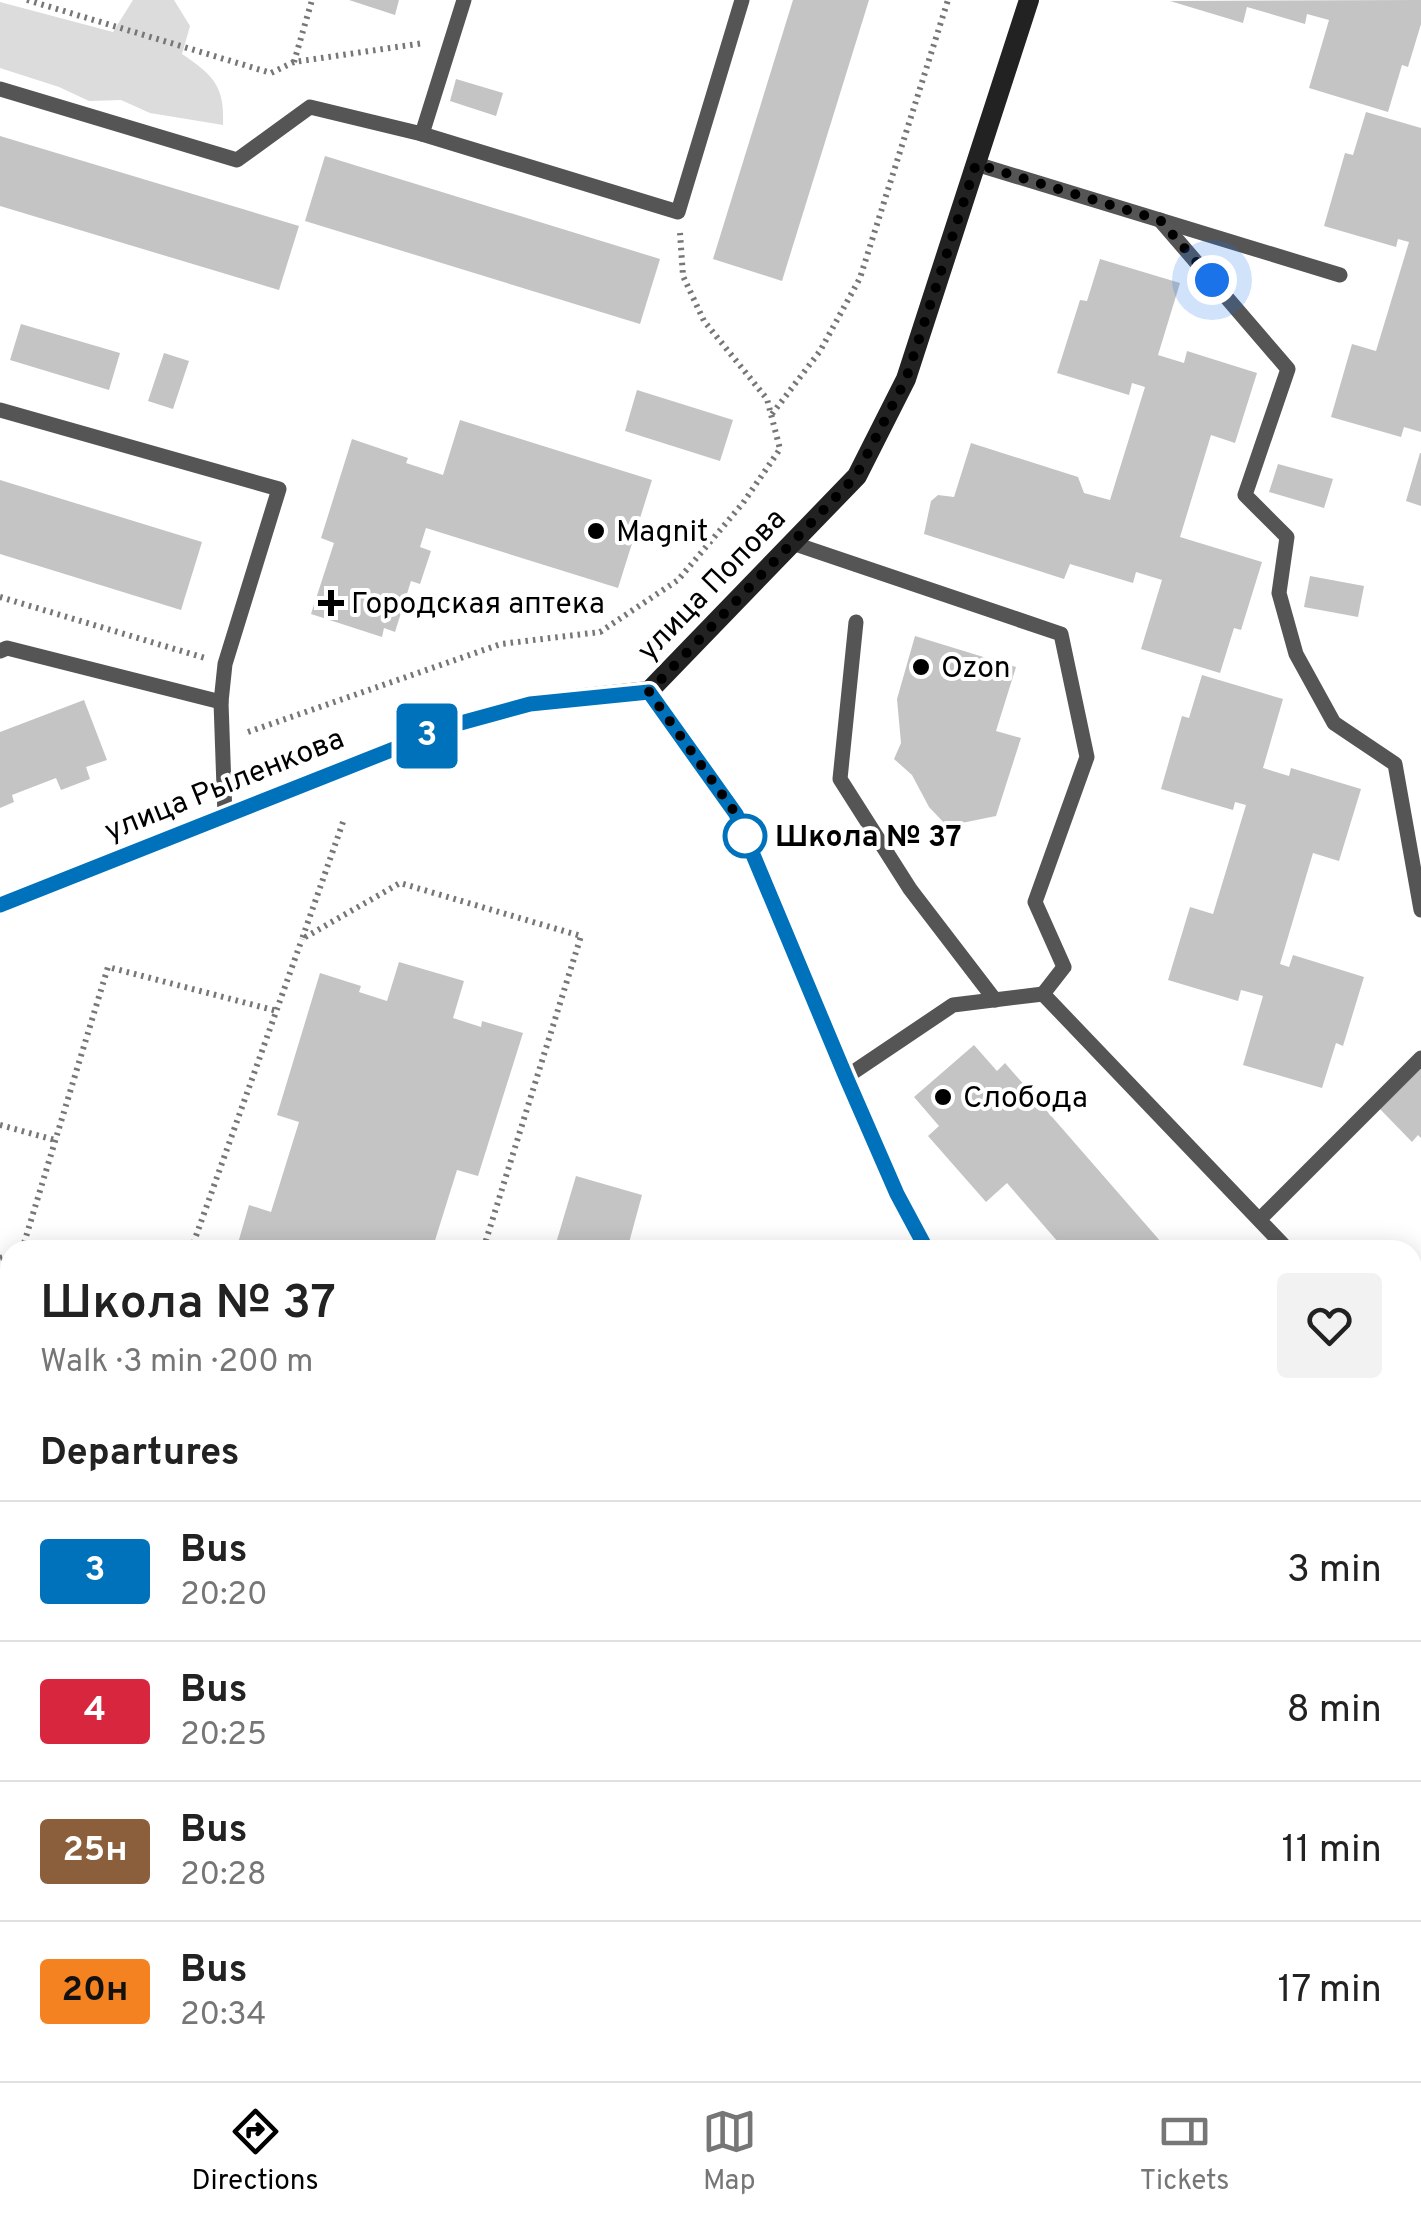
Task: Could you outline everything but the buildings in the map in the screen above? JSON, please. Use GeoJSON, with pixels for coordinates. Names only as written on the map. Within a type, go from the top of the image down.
{"type":"FeatureCollection","features":[{"type":"Feature","properties":{"kind":"street","name":"улица Попова"},"geometry":{"type":"LineString","coordinates":[[922,1240],[846,1077],[736,814],[649,692],[856,476],[906,379],[1029,0]]}},
{"type":"Feature","properties":{"kind":"street","name":"улица Рыленкова"},"geometry":{"type":"LineString","coordinates":[[0,905],[457,724],[530,704],[649,692]]}},
{"type":"Feature","properties":{"kind":"lane"},"geometry":{"type":"LineString","coordinates":[[422,134],[464,0]]}},
{"type":"Feature","properties":{"kind":"lane"},"geometry":{"type":"LineString","coordinates":[[0,89],[237,160],[310,107],[422,134],[678,212],[742,0]]}},
{"type":"Feature","properties":{"kind":"lane"},"geometry":{"type":"LineString","coordinates":[[976,164],[1340,275]]}},
{"type":"Feature","properties":{"kind":"lane"},"geometry":{"type":"LineString","coordinates":[[1160,220],[1288,369],[1246,495],[1287,537],[1280,593],[1296,654],[1334,724],[1395,764],[1421,910]]}},
{"type":"Feature","properties":{"kind":"lane"},"geometry":{"type":"LineString","coordinates":[[0,410],[279,489],[225,664],[221,702],[225,816]]}},
{"type":"Feature","properties":{"kind":"lane"},"geometry":{"type":"LineString","coordinates":[[792,543],[1061,634],[1087,756],[1035,902],[1064,967],[1043,994],[953,1006],[846,1077]]}},
{"type":"Feature","properties":{"kind":"lane"},"geometry":{"type":"LineString","coordinates":[[856,622],[840,779],[910,889],[996,1000]]}},
{"type":"Feature","properties":{"kind":"lane"},"geometry":{"type":"LineString","coordinates":[[0,651],[8,648],[221,702]]}},
{"type":"Feature","properties":{"kind":"lane"},"geometry":{"type":"LineString","coordinates":[[1043,994],[1279,1240]]}},
{"type":"Feature","properties":{"kind":"lane"},"geometry":{"type":"LineString","coordinates":[[1260,1219],[1421,1058]]}},
{"type":"Feature","properties":{"kind":"path"},"geometry":{"type":"LineString","coordinates":[[27,0],[272,73],[294,62],[424,43]]}},
{"type":"Feature","properties":{"kind":"path"},"geometry":{"type":"LineString","coordinates":[[294,62],[312,0]]}},
{"type":"Feature","properties":{"kind":"path"},"geometry":{"type":"LineString","coordinates":[[771,415],[820,351],[860,278],[948,0]]}},
{"type":"Feature","properties":{"kind":"path"},"geometry":{"type":"LineString","coordinates":[[222,741],[501,644],[600,632],[678,580],[743,503],[780,449],[767,400],[704,320],[682,276],[678,212]]}},
{"type":"Feature","properties":{"kind":"path"},"geometry":{"type":"LineString","coordinates":[[0,598],[225,664]]}},
{"type":"Feature","properties":{"kind":"path"},"geometry":{"type":"LineString","coordinates":[[195,1240],[343,822]]}},
{"type":"Feature","properties":{"kind":"path"},"geometry":{"type":"LineString","coordinates":[[302,939],[400,883],[581,936],[486,1240]]}},
{"type":"Feature","properties":{"kind":"path"},"geometry":{"type":"LineString","coordinates":[[25,1240],[108,967],[277,1011]]}},
{"type":"Feature","properties":{"kind":"path"},"geometry":{"type":"LineString","coordinates":[[0,1124],[55,1140]]}},
{"type":"Feature","properties":{"kind":"shaded area"},"geometry":{"type":"Polygon","coordinates":[[[133,0],[174,0],[190,26],[182,54],[215,83],[222,100],[223,125],[150,113],[121,100],[89,101],[0,68],[0,2],[113,32],[133,0]]]}},
{"type":"Feature","properties":{"kind":"bus line","name":"3"},"geometry":{"type":"LineString","coordinates":[[0,905],[457,724],[530,704],[649,692],[736,814],[846,1077],[922,1240]]}},
{"type":"Feature","properties":{"kind":"place","name":"Magnit"},"geometry":{"type":"Point","coordinates":[596,531]}},
{"type":"Feature","properties":{"kind":"place","name":"Городская аптека"},"geometry":{"type":"Point","coordinates":[331,603]}},
{"type":"Feature","properties":{"kind":"place","name":"Ozon"},"geometry":{"type":"Point","coordinates":[921,667]}},
{"type":"Feature","properties":{"kind":"place","name":"Школа № 37"},"geometry":{"type":"Point","coordinates":[745,836]}},
{"type":"Feature","properties":{"kind":"place","name":"Слобода"},"geometry":{"type":"Point","coordinates":[943,1097]}},
{"type":"Feature","properties":{"kind":"route"},"geometry":{"type":"LineString","coordinates":[[745,836],[750,847],[736,814],[649,692],[856,476],[906,379],[976,164],[1160,220],[1212,280]]}}]}
